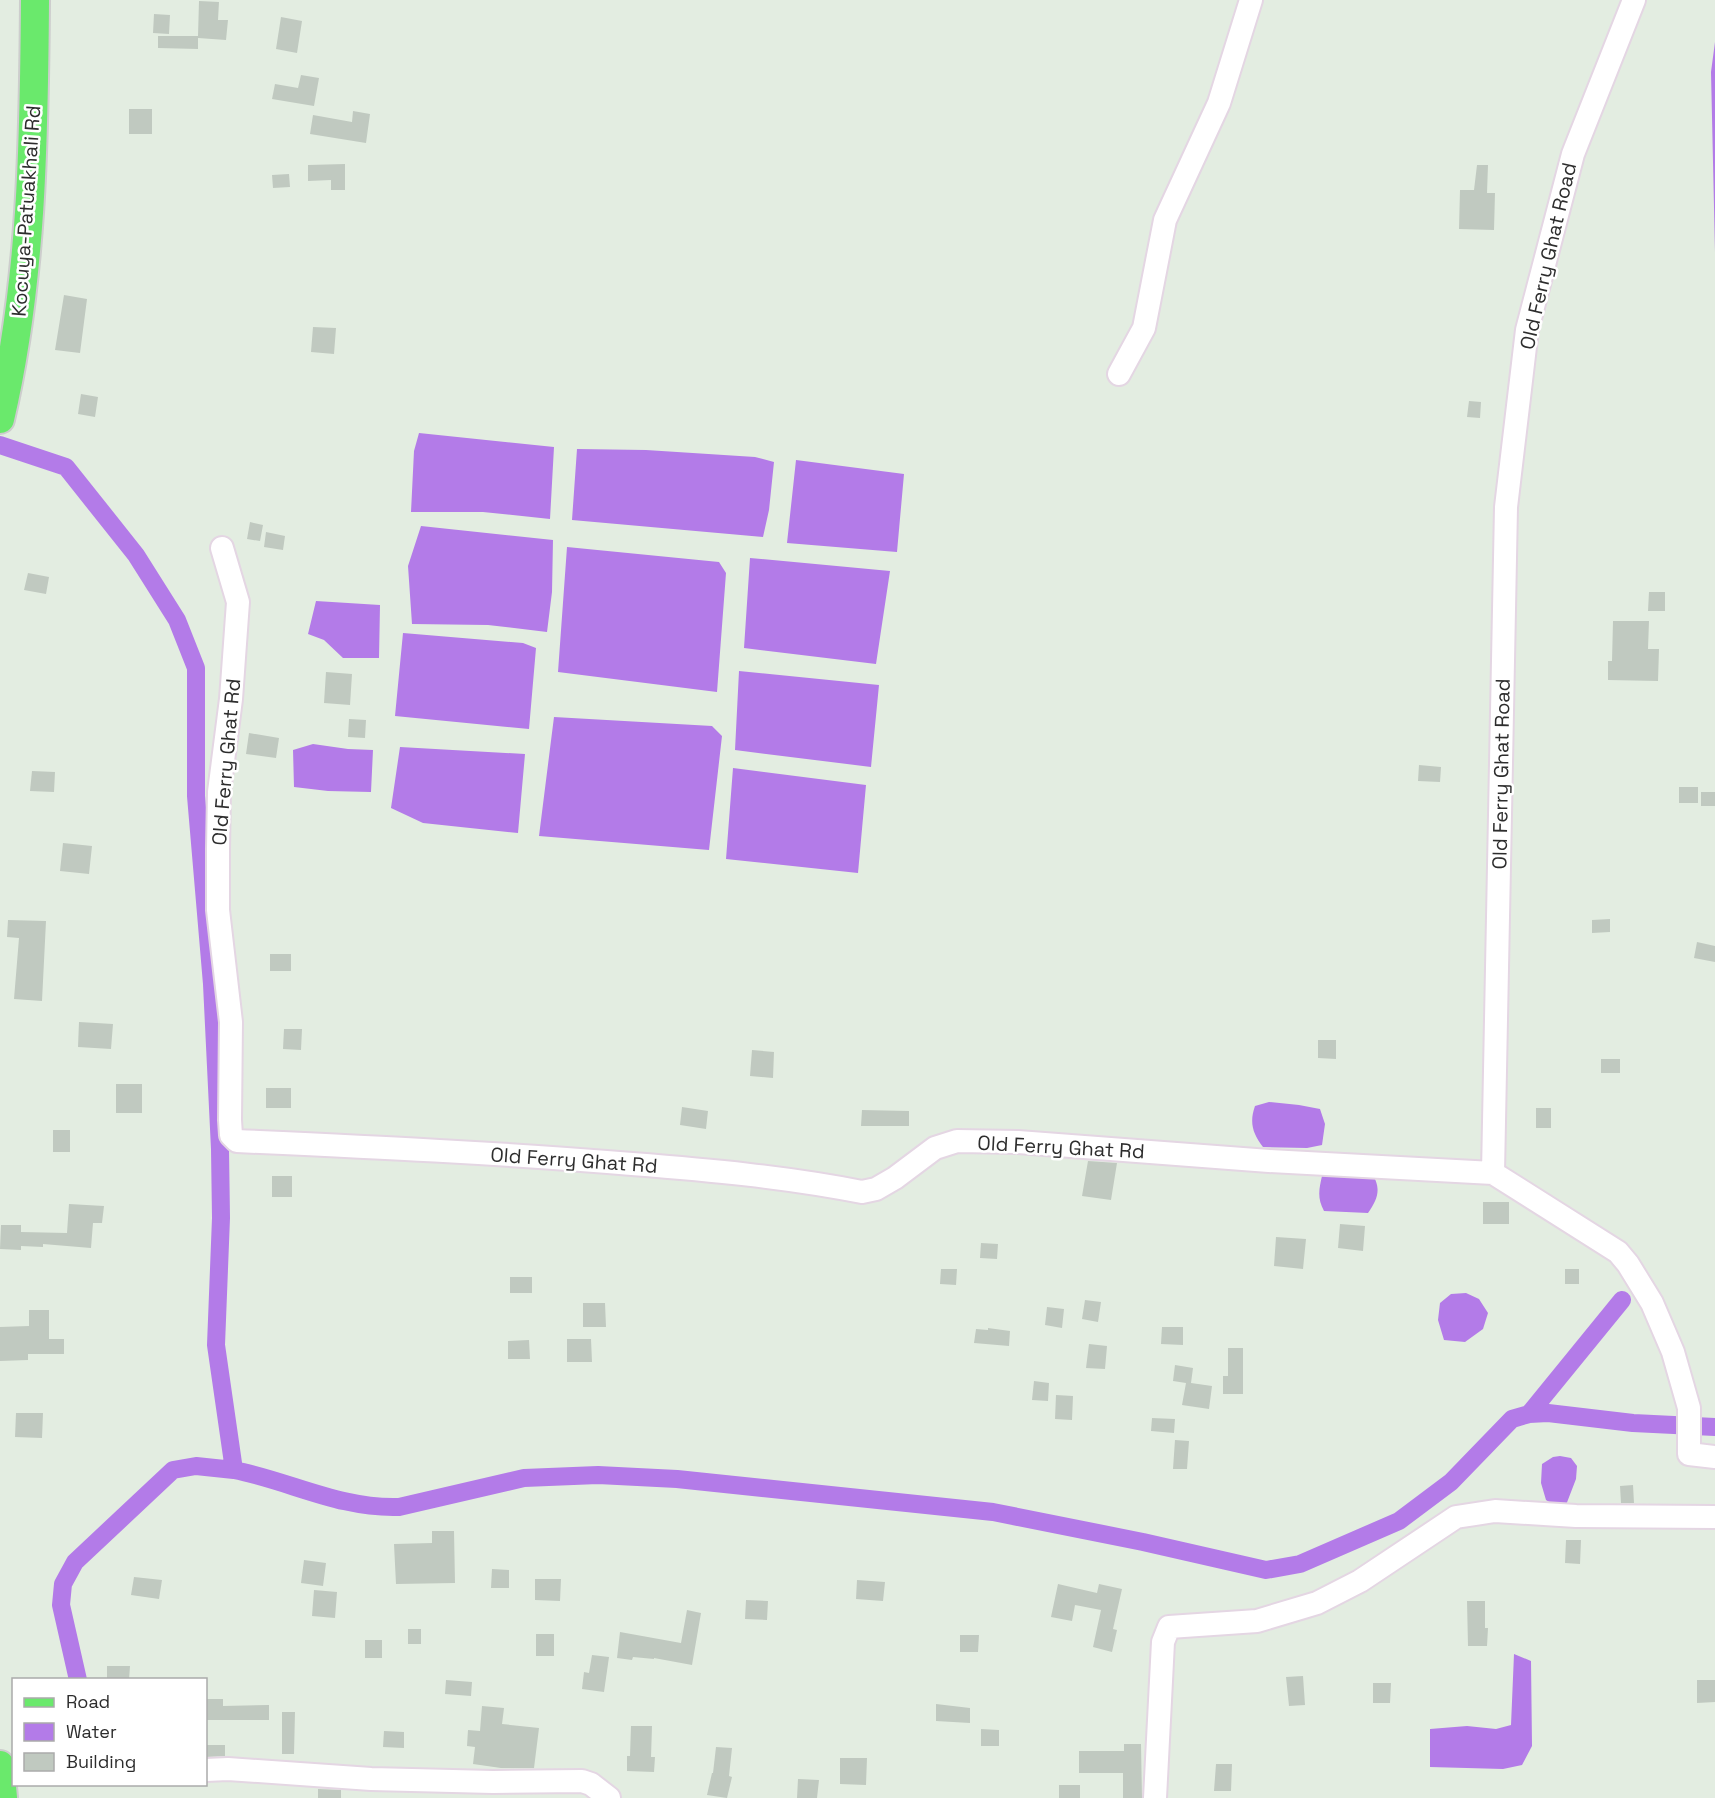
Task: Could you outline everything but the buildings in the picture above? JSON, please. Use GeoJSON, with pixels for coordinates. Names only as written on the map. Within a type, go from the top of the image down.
{"type":"FeatureCollection","features":[{"type":"Feature","properties":{"kind":"main road","name":"Kocuya-Patuakhali Rd"},"geometry":{"type":"LineString","coordinates":[[0,419],[9,380],[26,268],[34,134],[35,0]]}},
{"type":"Feature","properties":{"kind":"main road"},"geometry":{"type":"LineString","coordinates":[[0,1765],[3,1798]]}},
{"type":"Feature","properties":{"kind":"street"},"geometry":{"type":"LineString","coordinates":[[1119,374],[1144,328],[1165,220],[1219,103],[1251,0]]}},
{"type":"Feature","properties":{"kind":"street","name":"Old Ferry Ghat Road"},"geometry":{"type":"LineString","coordinates":[[1493,1173],[1506,507],[1527,330],[1573,154],[1634,0]]}},
{"type":"Feature","properties":{"kind":"street","name":"Old Ferry Ghat Rd"},"geometry":{"type":"LineString","coordinates":[[222,548],[238,602],[231,699],[219,792],[218,849],[218,910],[231,1022],[230,1120],[231,1135],[237,1141],[502,1154],[724,1171],[861,1192],[876,1189],[935,1148],[957,1141],[1018,1142],[1269,1161],[1493,1173]]}},
{"type":"Feature","properties":{"kind":"street"},"geometry":{"type":"LineString","coordinates":[[1493,1173],[1618,1252],[1652,1303],[1674,1352],[1689,1408],[1689,1454],[1715,1456]]}},
{"type":"Feature","properties":{"kind":"street"},"geometry":{"type":"LineString","coordinates":[[1155,1798],[1163,1642],[1169,1627],[1257,1621],[1317,1603],[1360,1581],[1456,1517],[1495,1511],[1576,1516],[1715,1517]]}},
{"type":"Feature","properties":{"kind":"street"},"geometry":{"type":"LineString","coordinates":[[207,1770],[228,1769],[371,1779],[493,1782],[582,1781],[591,1784],[609,1798]]}},
{"type":"Feature","properties":{"kind":"water"},"geometry":{"type":"Polygon","coordinates":[[[1715,42],[1715,252],[1711,72],[1715,42]]]}},
{"type":"Feature","properties":{"kind":"water"},"geometry":{"type":"Polygon","coordinates":[[[419,433],[554,447],[550,519],[483,512],[411,512],[414,451],[419,433]]]}},
{"type":"Feature","properties":{"kind":"water"},"geometry":{"type":"Polygon","coordinates":[[[577,449],[646,450],[755,457],[774,462],[769,510],[763,537],[572,520],[577,449]]]}},
{"type":"Feature","properties":{"kind":"water"},"geometry":{"type":"Polygon","coordinates":[[[796,460],[904,474],[897,552],[787,543],[796,460]]]}},
{"type":"Feature","properties":{"kind":"water"},"geometry":{"type":"Polygon","coordinates":[[[421,526],[553,540],[552,592],[547,632],[488,625],[412,624],[408,566],[421,526]]]}},
{"type":"Feature","properties":{"kind":"water"},"geometry":{"type":"Polygon","coordinates":[[[567,547],[719,562],[726,573],[717,692],[558,672],[567,547]]]}},
{"type":"Feature","properties":{"kind":"water"},"geometry":{"type":"Polygon","coordinates":[[[750,558],[890,571],[876,664],[744,648],[750,558]]]}},
{"type":"Feature","properties":{"kind":"water"},"geometry":{"type":"Polygon","coordinates":[[[316,601],[380,605],[379,658],[343,658],[324,640],[308,634],[316,601]]]}},
{"type":"Feature","properties":{"kind":"water"},"geometry":{"type":"Polygon","coordinates":[[[403,633],[523,643],[536,648],[529,729],[395,716],[403,633]]]}},
{"type":"Feature","properties":{"kind":"water"},"geometry":{"type":"Polygon","coordinates":[[[739,671],[879,685],[871,767],[735,750],[739,671]]]}},
{"type":"Feature","properties":{"kind":"water"},"geometry":{"type":"Polygon","coordinates":[[[554,717],[712,726],[722,736],[709,850],[539,836],[554,717]]]}},
{"type":"Feature","properties":{"kind":"water"},"geometry":{"type":"Polygon","coordinates":[[[313,744],[373,750],[371,792],[294,787],[293,750],[313,744]]]}},
{"type":"Feature","properties":{"kind":"water"},"geometry":{"type":"Polygon","coordinates":[[[400,747],[525,754],[518,833],[423,823],[391,808],[400,747]]]}},
{"type":"Feature","properties":{"kind":"water"},"geometry":{"type":"Polygon","coordinates":[[[733,768],[866,785],[858,873],[726,859],[733,768]]]}},
{"type":"Feature","properties":{"kind":"water"},"geometry":{"type":"Polygon","coordinates":[[[1269,1102],[1320,1109],[1325,1124],[1322,1145],[1307,1148],[1263,1147],[1254,1133],[1252,1118],[1255,1106],[1269,1102]]]}},
{"type":"Feature","properties":{"kind":"water"},"geometry":{"type":"Polygon","coordinates":[[[1371,1172],[1378,1188],[1374,1203],[1368,1213],[1324,1211],[1319,1194],[1322,1176],[1328,1173],[1371,1172]]]}},
{"type":"Feature","properties":{"kind":"water"},"geometry":{"type":"Polygon","coordinates":[[[1466,1293],[1479,1299],[1488,1313],[1483,1329],[1465,1342],[1444,1340],[1438,1320],[1440,1303],[1451,1294],[1466,1293]]]}},
{"type":"Feature","properties":{"kind":"water"},"geometry":{"type":"Polygon","coordinates":[[[1553,1457],[1571,1458],[1577,1466],[1576,1479],[1566,1505],[1557,1507],[1546,1500],[1541,1483],[1542,1464],[1553,1457]]]}},
{"type":"Feature","properties":{"kind":"water"},"geometry":{"type":"Polygon","coordinates":[[[1514,1654],[1531,1661],[1532,1746],[1522,1765],[1503,1769],[1430,1767],[1430,1729],[1467,1726],[1496,1729],[1511,1725],[1514,1654]]]}},
{"type":"Feature","properties":{"kind":"waterway"},"geometry":{"type":"LineString","coordinates":[[0,445],[66,467],[136,555],[177,620],[196,668],[196,796],[212,984],[220,1149],[221,1218],[216,1345],[234,1470],[356,1504],[399,1507],[524,1478],[598,1475],[677,1479],[993,1512],[1143,1542],[1266,1570],[1300,1564],[1399,1521],[1451,1482],[1512,1419],[1529,1414],[1548,1413],[1633,1423],[1715,1427]]}},
{"type":"Feature","properties":{"kind":"waterway"},"geometry":{"type":"LineString","coordinates":[[1529,1414],[1622,1300]]}},
{"type":"Feature","properties":{"kind":"waterway"},"geometry":{"type":"LineString","coordinates":[[78,1678],[61,1605],[63,1584],[75,1562],[173,1470],[196,1466],[234,1470]]}}]}
